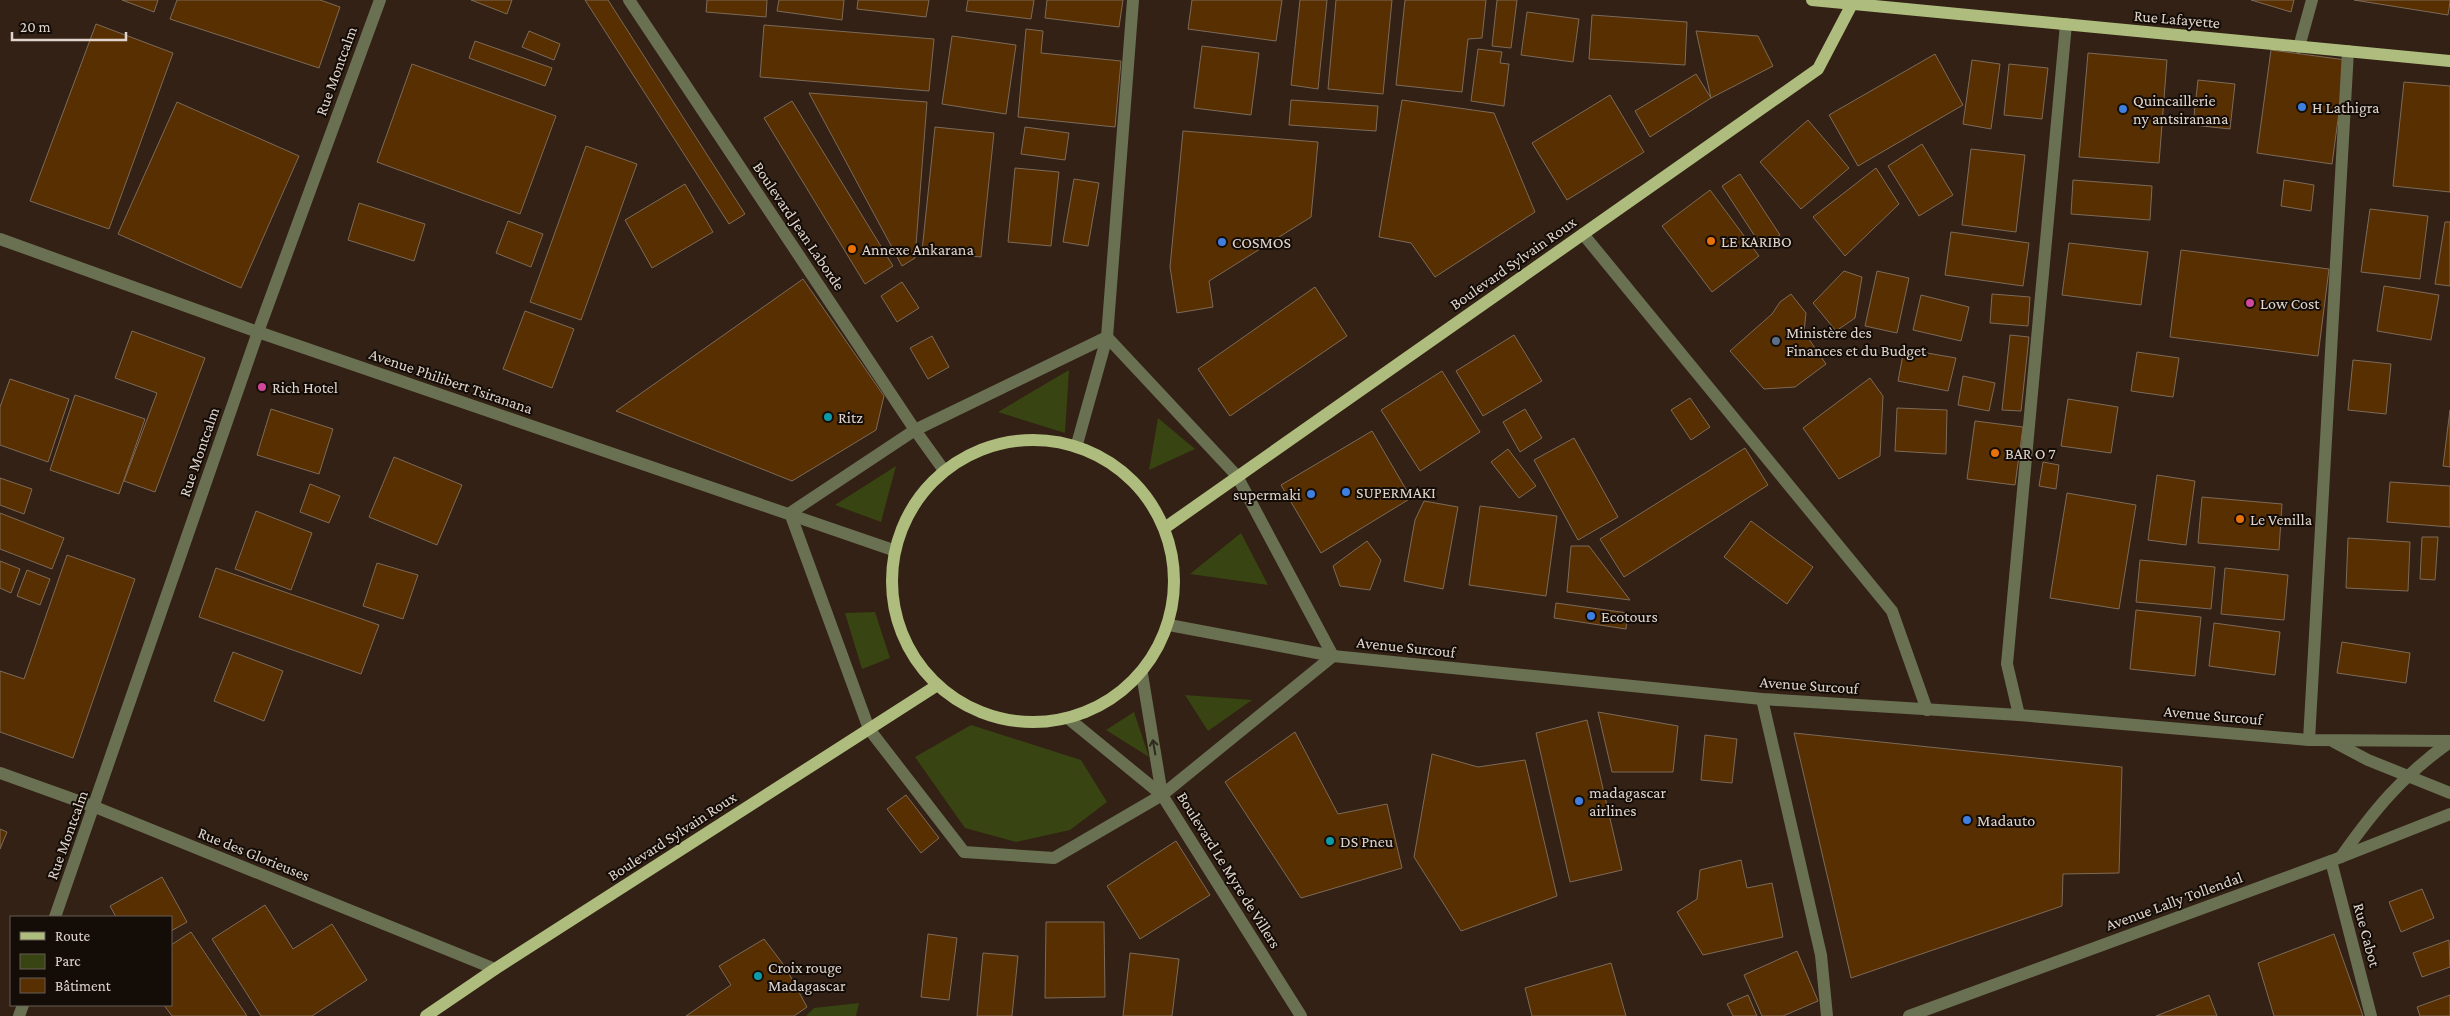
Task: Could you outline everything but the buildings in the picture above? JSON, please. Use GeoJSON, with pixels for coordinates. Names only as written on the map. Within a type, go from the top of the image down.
{"type":"FeatureCollection","features":[{"type":"Feature","properties":{"kind":"main road","name":"Rue Lafayette"},"geometry":{"type":"LineString","coordinates":[[1812,0],[1852,2],[2450,61]]}},
{"type":"Feature","properties":{"kind":"main road","name":"Boulevard Sylvain Roux"},"geometry":{"type":"LineString","coordinates":[[1166,527],[1818,69],[1852,2]]}},
{"type":"Feature","properties":{"kind":"main road"},"geometry":{"type":"LineString","coordinates":[[1007,439],[1077,444],[1130,475],[1166,527],[1176,576],[1169,625],[1142,674],[1069,719],[1022,724],[975,712],[936,686],[906,646],[891,599],[893,550],[912,505],[943,469],[1007,439]]}},
{"type":"Feature","properties":{"kind":"main road","name":"Boulevard Sylvain Roux"},"geometry":{"type":"LineString","coordinates":[[426,1016],[495,969],[936,686]]}},
{"type":"Feature","properties":{"kind":"street","name":"Rue Montcalm"},"geometry":{"type":"LineString","coordinates":[[55,916],[258,332],[380,0]]}},
{"type":"Feature","properties":{"kind":"street","name":"Boulevard Jean Laborde"},"geometry":{"type":"LineString","coordinates":[[629,0],[915,430],[943,469]]}},
{"type":"Feature","properties":{"kind":"street"},"geometry":{"type":"LineString","coordinates":[[1077,444],[1107,337],[1133,0]]}},
{"type":"Feature","properties":{"kind":"street"},"geometry":{"type":"LineString","coordinates":[[2299,47],[2312,0]]}},
{"type":"Feature","properties":{"kind":"street"},"geometry":{"type":"LineString","coordinates":[[2019,715],[2007,664],[2066,24]]}},
{"type":"Feature","properties":{"kind":"street"},"geometry":{"type":"LineString","coordinates":[[2309,740],[2348,51]]}},
{"type":"Feature","properties":{"kind":"street"},"geometry":{"type":"LineString","coordinates":[[1583,234],[1892,611],[1928,710]]}},
{"type":"Feature","properties":{"kind":"street","name":"Avenue Philibert Tsiranana"},"geometry":{"type":"LineString","coordinates":[[0,239],[258,332],[790,513],[893,550]]}},
{"type":"Feature","properties":{"kind":"street"},"geometry":{"type":"LineString","coordinates":[[1107,337],[1237,476],[1332,656],[1162,795],[1054,858],[964,852],[869,729],[790,513],[915,430],[1107,337]]}},
{"type":"Feature","properties":{"kind":"street","name":"Avenue Surcouf"},"geometry":{"type":"LineString","coordinates":[[1169,625],[1332,656],[1762,699],[2019,715],[2309,740],[2450,742]]}},
{"type":"Feature","properties":{"kind":"street","name":"Boulevard Le Myre de Villers"},"geometry":{"type":"LineString","coordinates":[[1142,674],[1162,795],[1301,1016]]}},
{"type":"Feature","properties":{"kind":"street"},"geometry":{"type":"LineString","coordinates":[[1762,699],[1821,955],[1827,1016]]}},
{"type":"Feature","properties":{"kind":"street"},"geometry":{"type":"LineString","coordinates":[[1069,719],[1162,795]]}},
{"type":"Feature","properties":{"kind":"street"},"geometry":{"type":"LineString","coordinates":[[2330,740],[2368,760],[2450,793]]}},
{"type":"Feature","properties":{"kind":"street"},"geometry":{"type":"LineString","coordinates":[[2336,859],[2373,812],[2407,776],[2450,742]]}},
{"type":"Feature","properties":{"kind":"street","name":"Rue des Glorieuses"},"geometry":{"type":"LineString","coordinates":[[0,773],[94,807],[495,969]]}},
{"type":"Feature","properties":{"kind":"street","name":"Avenue Lally Tollendal"},"geometry":{"type":"LineString","coordinates":[[1909,1016],[2336,859],[2450,814]]}},
{"type":"Feature","properties":{"kind":"street","name":"Rue Cabot"},"geometry":{"type":"LineString","coordinates":[[2336,859],[2371,1016]]}},
{"type":"Feature","properties":{"kind":"green space"},"geometry":{"type":"Polygon","coordinates":[[[1069,370],[1065,433],[998,412],[1069,370]]]}},
{"type":"Feature","properties":{"kind":"green space"},"geometry":{"type":"Polygon","coordinates":[[[1158,418],[1195,449],[1149,470],[1158,418]]]}},
{"type":"Feature","properties":{"kind":"green space"},"geometry":{"type":"Polygon","coordinates":[[[896,466],[881,522],[835,505],[896,466]]]}},
{"type":"Feature","properties":{"kind":"green space"},"geometry":{"type":"Polygon","coordinates":[[[1241,533],[1268,585],[1190,574],[1241,533]]]}},
{"type":"Feature","properties":{"kind":"green space"},"geometry":{"type":"Polygon","coordinates":[[[875,612],[890,658],[862,669],[845,613],[875,612]]]}},
{"type":"Feature","properties":{"kind":"green space"},"geometry":{"type":"Polygon","coordinates":[[[1185,695],[1252,700],[1208,731],[1185,695]]]}},
{"type":"Feature","properties":{"kind":"green space"},"geometry":{"type":"Polygon","coordinates":[[[1134,712],[1149,757],[1106,730],[1134,712]]]}},
{"type":"Feature","properties":{"kind":"green space"},"geometry":{"type":"Polygon","coordinates":[[[971,725],[1081,760],[1107,802],[1070,830],[1016,842],[965,828],[915,757],[971,725]]]}},
{"type":"Feature","properties":{"kind":"green space"},"geometry":{"type":"Polygon","coordinates":[[[859,1003],[856,1016],[806,1016],[814,1008],[859,1003]]]}},
{"type":"Feature","properties":{"kind":"place","name":"H Lathigra"},"geometry":{"type":"Point","coordinates":[2302,107]}},
{"type":"Feature","properties":{"kind":"place","name":"Quincaillerie ny antsiranana"},"geometry":{"type":"Point","coordinates":[2123,109]}},
{"type":"Feature","properties":{"kind":"place","name":"LE KARIBO"},"geometry":{"type":"Point","coordinates":[1711,241]}},
{"type":"Feature","properties":{"kind":"place","name":"COSMOS"},"geometry":{"type":"Point","coordinates":[1222,242]}},
{"type":"Feature","properties":{"kind":"place","name":"Annexe Ankarana"},"geometry":{"type":"Point","coordinates":[852,249]}},
{"type":"Feature","properties":{"kind":"place","name":"Low Cost"},"geometry":{"type":"Point","coordinates":[2250,303]}},
{"type":"Feature","properties":{"kind":"place","name":"Ministère des Finances et du Budget"},"geometry":{"type":"Point","coordinates":[1776,341]}},
{"type":"Feature","properties":{"kind":"place","name":"Rich Hotel"},"geometry":{"type":"Point","coordinates":[262,387]}},
{"type":"Feature","properties":{"kind":"place","name":"Ritz"},"geometry":{"type":"Point","coordinates":[828,417]}},
{"type":"Feature","properties":{"kind":"place","name":"BAR O 7"},"geometry":{"type":"Point","coordinates":[1995,453]}},
{"type":"Feature","properties":{"kind":"place","name":"SUPERMAKI"},"geometry":{"type":"Point","coordinates":[1346,492]}},
{"type":"Feature","properties":{"kind":"place","name":"supermaki"},"geometry":{"type":"Point","coordinates":[1311,494]}},
{"type":"Feature","properties":{"kind":"place","name":"Le Venilla"},"geometry":{"type":"Point","coordinates":[2240,519]}},
{"type":"Feature","properties":{"kind":"place","name":"Ecotours"},"geometry":{"type":"Point","coordinates":[1591,616]}},
{"type":"Feature","properties":{"kind":"place","name":"madagascar airlines"},"geometry":{"type":"Point","coordinates":[1579,801]}},
{"type":"Feature","properties":{"kind":"place","name":"Madauto"},"geometry":{"type":"Point","coordinates":[1967,820]}},
{"type":"Feature","properties":{"kind":"place","name":"DS Pneu"},"geometry":{"type":"Point","coordinates":[1330,841]}},
{"type":"Feature","properties":{"kind":"place","name":"Croix rouge Madagascar"},"geometry":{"type":"Point","coordinates":[758,976]}}]}
